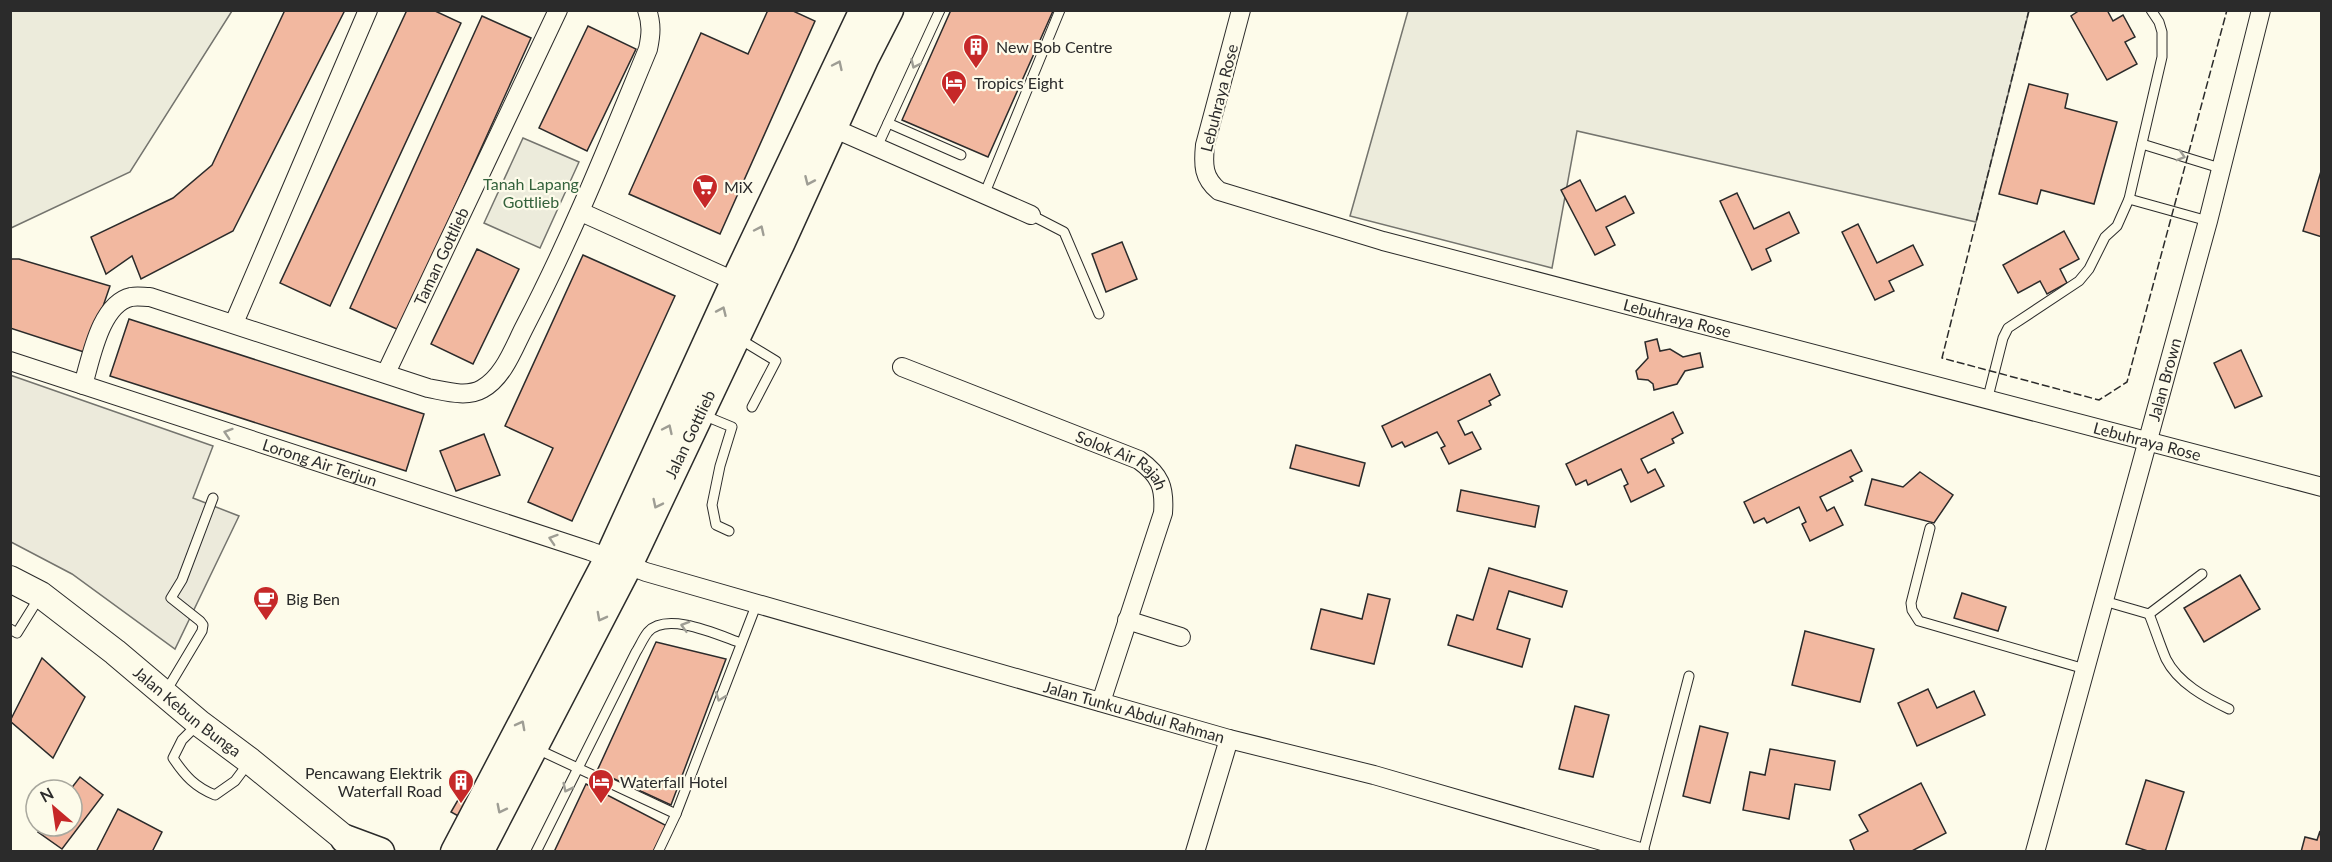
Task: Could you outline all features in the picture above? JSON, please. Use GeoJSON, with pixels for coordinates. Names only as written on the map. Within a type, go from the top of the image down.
{"type":"FeatureCollection","features":[{"type":"Feature","properties":{"kind":"main road","name":"Jalan Gottlieb"},"geometry":{"type":"LineString","coordinates":[[479,852],[533,747],[823,123],[864,10]]}},
{"type":"Feature","properties":{"kind":"main road","name":"Jalan Gottlieb"},"geometry":{"type":"LineString","coordinates":[[823,123],[864,59],[889,10]]}},
{"type":"Feature","properties":{"kind":"main road","name":"Jalan Gottlieb"},"geometry":{"type":"LineString","coordinates":[[455,852],[701,414],[736,337],[746,287]]}},
{"type":"Feature","properties":{"kind":"main road"},"geometry":{"type":"LineString","coordinates":[[435,852],[447,844],[475,815]]}},
{"type":"Feature","properties":{"kind":"main road"},"geometry":{"type":"LineString","coordinates":[[353,845],[380,852]]}},
{"type":"Feature","properties":{"kind":"street"},"geometry":{"type":"LineString","coordinates":[[234,323],[368,10]]}},
{"type":"Feature","properties":{"kind":"street","name":"Taman Gottlieb"},"geometry":{"type":"LineString","coordinates":[[386,373],[558,10]]}},
{"type":"Feature","properties":{"kind":"street"},"geometry":{"type":"LineString","coordinates":[[83,386],[103,322],[113,307],[130,297],[150,297],[428,388],[459,394],[481,390],[498,377],[580,212],[648,49],[651,22],[647,10]]}},
{"type":"Feature","properties":{"kind":"street","name":"Lebuhraya Rose"},"geometry":{"type":"LineString","coordinates":[[1241,10],[1205,145],[1203,161],[1205,175],[1210,184],[1220,191],[1383,241],[2322,487]]}},
{"type":"Feature","properties":{"kind":"street","name":"Jalan Brown"},"geometry":{"type":"LineString","coordinates":[[2035,852],[2208,221],[2261,10]]}},
{"type":"Feature","properties":{"kind":"street"},"geometry":{"type":"LineString","coordinates":[[823,123],[1031,215]]}},
{"type":"Feature","properties":{"kind":"street"},"geometry":{"type":"LineString","coordinates":[[580,212],[746,287]]}},
{"type":"Feature","properties":{"kind":"street","name":"Lorong Air Terjun"},"geometry":{"type":"LineString","coordinates":[[10,361],[619,562]]}},
{"type":"Feature","properties":{"kind":"street","name":"Solok Air Rajah"},"geometry":{"type":"LineString","coordinates":[[902,367],[1139,460],[1150,468],[1159,481],[1164,494],[1163,513],[1101,702]]}},
{"type":"Feature","properties":{"kind":"street","name":"Jalan Tunku Abdul Rahman"},"geometry":{"type":"LineString","coordinates":[[619,562],[1229,740],[1374,775],[1642,852]]}},
{"type":"Feature","properties":{"kind":"street","name":"Jalan Kebun Bunga"},"geometry":{"type":"LineString","coordinates":[[10,579],[41,595],[353,845]]}},
{"type":"Feature","properties":{"kind":"street"},"geometry":{"type":"LineString","coordinates":[[1127,620],[1181,637]]}},
{"type":"Feature","properties":{"kind":"street"},"geometry":{"type":"LineString","coordinates":[[1195,852],[1229,740]]}},
{"type":"Feature","properties":{"kind":"lane"},"geometry":{"type":"LineString","coordinates":[[877,147],[940,10]]}},
{"type":"Feature","properties":{"kind":"lane"},"geometry":{"type":"LineString","coordinates":[[984,195],[1060,10]]}},
{"type":"Feature","properties":{"kind":"lane"},"geometry":{"type":"LineString","coordinates":[[1987,401],[2003,338],[2008,328],[2079,281],[2089,269],[2105,237],[2121,220],[2129,199],[2162,57],[2163,45],[2159,22],[2151,10]]}},
{"type":"Feature","properties":{"kind":"lane"},"geometry":{"type":"LineString","coordinates":[[888,123],[961,155]]}},
{"type":"Feature","properties":{"kind":"lane"},"geometry":{"type":"LineString","coordinates":[[2142,144],[2220,168]]}},
{"type":"Feature","properties":{"kind":"lane"},"geometry":{"type":"LineString","coordinates":[[2129,199],[2208,221]]}},
{"type":"Feature","properties":{"kind":"lane"},"geometry":{"type":"LineString","coordinates":[[1031,215],[1064,232],[1099,314]]}},
{"type":"Feature","properties":{"kind":"lane"},"geometry":{"type":"LineString","coordinates":[[736,337],[776,361],[752,407]]}},
{"type":"Feature","properties":{"kind":"lane"},"geometry":{"type":"LineString","coordinates":[[701,414],[732,427],[720,466],[712,505],[716,525],[729,531]]}},
{"type":"Feature","properties":{"kind":"lane"},"geometry":{"type":"LineString","coordinates":[[165,693],[202,631],[200,621],[171,598],[182,580],[213,498]]}},
{"type":"Feature","properties":{"kind":"lane"},"geometry":{"type":"LineString","coordinates":[[1930,528],[1911,603],[1919,621],[2085,669]]}},
{"type":"Feature","properties":{"kind":"lane"},"geometry":{"type":"LineString","coordinates":[[2149,614],[2202,574]]}},
{"type":"Feature","properties":{"kind":"lane"},"geometry":{"type":"LineString","coordinates":[[10,629],[17,633],[41,595]]}},
{"type":"Feature","properties":{"kind":"lane"},"geometry":{"type":"LineString","coordinates":[[2104,601],[2149,614]]}},
{"type":"Feature","properties":{"kind":"lane"},"geometry":{"type":"LineString","coordinates":[[658,852],[676,814],[758,603]]}},
{"type":"Feature","properties":{"kind":"lane"},"geometry":{"type":"LineString","coordinates":[[2149,614],[2167,661],[2185,682],[2229,709]]}},
{"type":"Feature","properties":{"kind":"lane"},"geometry":{"type":"LineString","coordinates":[[536,852],[648,632],[660,624],[675,623],[741,643]]}},
{"type":"Feature","properties":{"kind":"lane"},"geometry":{"type":"LineString","coordinates":[[1642,852],[1689,676]]}},
{"type":"Feature","properties":{"kind":"lane"},"geometry":{"type":"LineString","coordinates":[[199,723],[182,740],[173,758],[186,778],[215,795],[235,781],[250,761]]}},
{"type":"Feature","properties":{"kind":"lane"},"geometry":{"type":"LineString","coordinates":[[533,747],[676,814]]}},
{"type":"Feature","properties":{"kind":"green space"},"geometry":{"type":"Polygon","coordinates":[[[10,11],[232,11],[130,172],[11,228],[10,11]]]}},
{"type":"Feature","properties":{"kind":"green space"},"geometry":{"type":"Polygon","coordinates":[[[1408,11],[2029,11],[1976,222],[1577,131],[1552,268],[1350,216],[1408,11]]]}},
{"type":"Feature","properties":{"kind":"green space","name":"Tanah Lapang Gottlieb"},"geometry":{"type":"Polygon","coordinates":[[[523,138],[579,162],[540,248],[484,223],[523,138]]]}},
{"type":"Feature","properties":{"kind":"shaded area"},"geometry":{"type":"Polygon","coordinates":[[[10,375],[213,446],[193,498],[239,516],[175,649],[72,574],[11,542],[10,375]]]}},
{"type":"Feature","properties":{"kind":"building"},"geometry":{"type":"Polygon","coordinates":[[[285,10],[345,10],[233,231],[141,279],[132,256],[106,274],[91,237],[173,198],[212,165],[285,10]]]}},
{"type":"Feature","properties":{"kind":"building"},"geometry":{"type":"Polygon","coordinates":[[[407,10],[433,10],[461,23],[330,306],[280,283],[407,10]]]}},
{"type":"Feature","properties":{"kind":"building"},"geometry":{"type":"Polygon","coordinates":[[[768,10],[791,10],[815,21],[720,234],[629,194],[701,33],[748,54],[768,10]]]}},
{"type":"Feature","properties":{"kind":"building","name":"New Bob Centre"},"geometry":{"type":"Polygon","coordinates":[[[951,10],[1053,11],[988,157],[902,120],[951,10]]]}},
{"type":"Feature","properties":{"kind":"building"},"geometry":{"type":"Polygon","coordinates":[[[2080,10],[2107,10],[2113,21],[2123,15],[2135,37],[2125,42],[2137,64],[2107,80],[2071,16],[2080,10]]]}},
{"type":"Feature","properties":{"kind":"building"},"geometry":{"type":"Polygon","coordinates":[[[482,16],[531,38],[399,330],[350,308],[482,16]]]}},
{"type":"Feature","properties":{"kind":"building"},"geometry":{"type":"Polygon","coordinates":[[[588,26],[636,49],[587,151],[539,128],[588,26]]]}},
{"type":"Feature","properties":{"kind":"building"},"geometry":{"type":"Polygon","coordinates":[[[2029,84],[2068,94],[2065,108],[2117,122],[2094,204],[2041,190],[2037,204],[1999,194],[2029,84]]]}},
{"type":"Feature","properties":{"kind":"building"},"geometry":{"type":"Polygon","coordinates":[[[2322,168],[2322,237],[2303,231],[2322,168]]]}},
{"type":"Feature","properties":{"kind":"building"},"geometry":{"type":"Polygon","coordinates":[[[1580,180],[1596,211],[1625,196],[1634,213],[1606,227],[1615,245],[1595,255],[1561,190],[1580,180]]]}},
{"type":"Feature","properties":{"kind":"building"},"geometry":{"type":"Polygon","coordinates":[[[1737,193],[1754,229],[1789,212],[1799,233],[1766,249],[1771,261],[1752,270],[1720,201],[1737,193]]]}},
{"type":"Feature","properties":{"kind":"building"},"geometry":{"type":"Polygon","coordinates":[[[1858,224],[1877,263],[1913,245],[1923,265],[1889,281],[1894,291],[1875,300],[1842,232],[1858,224]]]}},
{"type":"Feature","properties":{"kind":"building"},"geometry":{"type":"Polygon","coordinates":[[[2064,231],[2079,259],[2060,269],[2067,283],[2047,294],[2040,281],[2018,293],[2003,265],[2064,231]]]}},
{"type":"Feature","properties":{"kind":"building"},"geometry":{"type":"Polygon","coordinates":[[[1122,242],[1137,279],[1106,292],[1092,254],[1122,242]]]}},
{"type":"Feature","properties":{"kind":"building"},"geometry":{"type":"Polygon","coordinates":[[[477,249],[519,269],[473,364],[431,344],[477,249]]]}},
{"type":"Feature","properties":{"kind":"building"},"geometry":{"type":"Polygon","coordinates":[[[583,255],[675,296],[572,521],[528,502],[553,448],[505,426],[583,255]]]}},
{"type":"Feature","properties":{"kind":"building"},"geometry":{"type":"Polygon","coordinates":[[[10,259],[19,259],[110,286],[87,353],[10,328],[10,259]]]}},
{"type":"Feature","properties":{"kind":"building"},"geometry":{"type":"Polygon","coordinates":[[[129,319],[424,414],[406,471],[110,376],[129,319]]]}},
{"type":"Feature","properties":{"kind":"building"},"geometry":{"type":"Polygon","coordinates":[[[1657,339],[1660,351],[1670,349],[1683,357],[1700,353],[1703,367],[1685,371],[1677,384],[1654,390],[1653,384],[1648,380],[1638,379],[1636,371],[1648,358],[1645,342],[1657,339]]]}},
{"type":"Feature","properties":{"kind":"building"},"geometry":{"type":"Polygon","coordinates":[[[2241,350],[2262,396],[2235,408],[2214,363],[2241,350]]]}},
{"type":"Feature","properties":{"kind":"building"},"geometry":{"type":"Polygon","coordinates":[[[1490,374],[1500,395],[1489,401],[1491,405],[1458,421],[1465,435],[1472,432],[1481,449],[1449,464],[1441,448],[1445,446],[1437,432],[1405,447],[1402,442],[1392,447],[1382,426],[1490,374]]]}},
{"type":"Feature","properties":{"kind":"building"},"geometry":{"type":"Polygon","coordinates":[[[1673,412],[1683,433],[1672,439],[1674,443],[1641,459],[1648,473],[1655,469],[1664,486],[1631,502],[1624,486],[1628,484],[1621,469],[1588,485],[1586,480],[1576,485],[1566,464],[1673,412]]]}},
{"type":"Feature","properties":{"kind":"building"},"geometry":{"type":"Polygon","coordinates":[[[484,434],[500,475],[456,491],[440,451],[484,434]]]}},
{"type":"Feature","properties":{"kind":"building"},"geometry":{"type":"Polygon","coordinates":[[[1296,445],[1365,463],[1359,486],[1290,468],[1296,445]]]}},
{"type":"Feature","properties":{"kind":"building"},"geometry":{"type":"Polygon","coordinates":[[[1851,450],[1862,471],[1850,477],[1853,481],[1820,497],[1827,511],[1834,507],[1843,525],[1810,541],[1802,524],[1806,522],[1799,507],[1767,523],[1764,518],[1754,523],[1744,502],[1851,450]]]}},
{"type":"Feature","properties":{"kind":"building"},"geometry":{"type":"Polygon","coordinates":[[[1920,472],[1953,495],[1934,523],[1865,505],[1872,479],[1903,487],[1920,472]]]}},
{"type":"Feature","properties":{"kind":"building"},"geometry":{"type":"Polygon","coordinates":[[[1461,490],[1539,506],[1535,527],[1457,511],[1461,490]]]}},
{"type":"Feature","properties":{"kind":"building"},"geometry":{"type":"Polygon","coordinates":[[[1489,568],[1567,591],[1562,607],[1509,591],[1497,629],[1530,639],[1522,667],[1448,645],[1457,615],[1473,620],[1489,568]]]}},
{"type":"Feature","properties":{"kind":"building"},"geometry":{"type":"Polygon","coordinates":[[[2240,575],[2260,609],[2204,642],[2184,608],[2240,575]]]}},
{"type":"Feature","properties":{"kind":"building"},"geometry":{"type":"Polygon","coordinates":[[[1962,593],[2006,607],[1998,631],[1954,618],[1962,593]]]}},
{"type":"Feature","properties":{"kind":"building"},"geometry":{"type":"Polygon","coordinates":[[[1368,594],[1390,599],[1374,664],[1311,649],[1321,609],[1362,619],[1368,594]]]}},
{"type":"Feature","properties":{"kind":"building"},"geometry":{"type":"Polygon","coordinates":[[[1805,631],[1874,649],[1860,702],[1792,685],[1805,631]]]}},
{"type":"Feature","properties":{"kind":"building"},"geometry":{"type":"Polygon","coordinates":[[[656,642],[726,659],[671,805],[597,771],[656,642]]]}},
{"type":"Feature","properties":{"kind":"building"},"geometry":{"type":"Polygon","coordinates":[[[42,658],[85,697],[53,758],[10,721],[42,658]]]}},
{"type":"Feature","properties":{"kind":"building"},"geometry":{"type":"Polygon","coordinates":[[[1928,689],[1937,708],[1974,691],[1985,715],[1917,746],[1898,703],[1928,689]]]}},
{"type":"Feature","properties":{"kind":"building"},"geometry":{"type":"Polygon","coordinates":[[[1575,706],[1609,715],[1593,777],[1559,769],[1575,706]]]}},
{"type":"Feature","properties":{"kind":"building"},"geometry":{"type":"Polygon","coordinates":[[[1700,726],[1728,733],[1710,803],[1683,796],[1700,726]]]}},
{"type":"Feature","properties":{"kind":"building"},"geometry":{"type":"Polygon","coordinates":[[[1770,749],[1835,761],[1830,790],[1795,784],[1789,819],[1743,810],[1750,772],[1765,775],[1770,749]]]}},
{"type":"Feature","properties":{"kind":"building"},"geometry":{"type":"Polygon","coordinates":[[[84,780],[103,795],[84,820],[84,780]]]}},
{"type":"Feature","properties":{"kind":"building"},"geometry":{"type":"Polygon","coordinates":[[[2146,780],[2184,792],[2165,852],[2151,852],[2126,844],[2146,780]]]}},
{"type":"Feature","properties":{"kind":"building"},"geometry":{"type":"Polygon","coordinates":[[[1921,783],[1946,833],[1910,852],[1855,852],[1850,840],[1868,831],[1859,815],[1921,783]]]}},
{"type":"Feature","properties":{"kind":"building","name":"Waterfall Hotel"},"geometry":{"type":"Polygon","coordinates":[[[586,784],[667,826],[654,852],[554,852],[586,784]]]}},
{"type":"Feature","properties":{"kind":"building","name":"Pencawang Elektrik Waterfall Road"},"geometry":{"type":"Polygon","coordinates":[[[462,793],[470,797],[460,817],[451,812],[462,793]]]}},
{"type":"Feature","properties":{"kind":"building"},"geometry":{"type":"Polygon","coordinates":[[[118,809],[162,832],[152,852],[96,852],[118,809]]]}},
{"type":"Feature","properties":{"kind":"building"},"geometry":{"type":"Polygon","coordinates":[[[2320,831],[2322,852],[2301,852],[2305,837],[2317,840],[2320,831]]]}},
{"type":"Feature","properties":{"kind":"building"},"geometry":{"type":"Polygon","coordinates":[[[46,838],[70,838],[62,849],[46,838]]]}},
{"type":"Feature","properties":{"kind":"fence"},"geometry":{"type":"LineString","coordinates":[[2029,10],[1942,358],[2099,400],[2127,382],[2227,10]]}},
{"type":"Feature","properties":{"kind":"place","name":"New Bob Centre"},"geometry":{"type":"Point","coordinates":[976,70]}},
{"type":"Feature","properties":{"kind":"place","name":"Tropics Eight"},"geometry":{"type":"Point","coordinates":[954,106]}},
{"type":"Feature","properties":{"kind":"place","name":"MiX"},"geometry":{"type":"Point","coordinates":[705,210]}},
{"type":"Feature","properties":{"kind":"place","name":"Big Ben"},"geometry":{"type":"Point","coordinates":[266,622]}},
{"type":"Feature","properties":{"kind":"place","name":"Pencawang Elektrik Waterfall Road"},"geometry":{"type":"Point","coordinates":[461,805]}},
{"type":"Feature","properties":{"kind":"place","name":"Waterfall Hotel"},"geometry":{"type":"Point","coordinates":[601,805]}}]}
